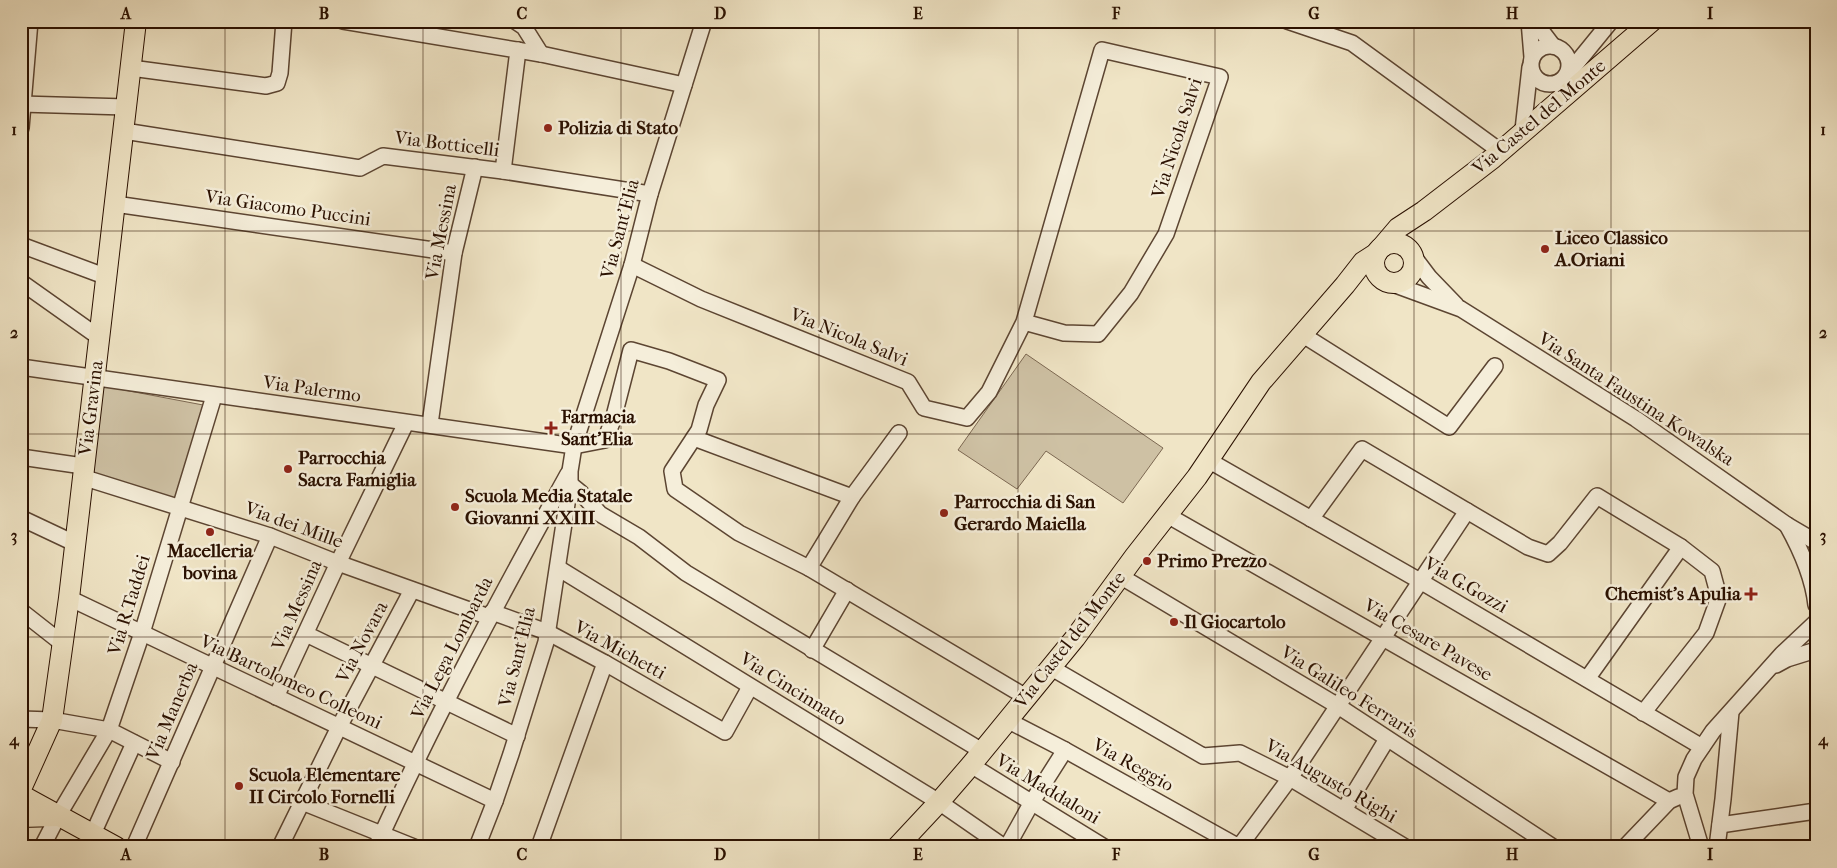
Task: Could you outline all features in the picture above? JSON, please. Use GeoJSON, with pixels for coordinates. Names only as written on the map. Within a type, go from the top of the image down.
{"type":"FeatureCollection","features":[{"type":"Feature","properties":{"kind":"main road","name":"Via Gravina"},"geometry":{"type":"LineString","coordinates":[[21,789],[52,720],[69,598],[136,21]]}},
{"type":"Feature","properties":{"kind":"main road","name":"Via Castel del Monte"},"geometry":{"type":"LineString","coordinates":[[897,847],[939,802],[1075,638],[1208,460],[1261,382],[1303,335],[1363,262],[1379,250],[1398,228],[1424,211],[1500,151],[1523,130],[1568,82],[1652,21]]}},
{"type":"Feature","properties":{"kind":"main road","name":"Via Castel del Monte"},"geometry":{"type":"LineString","coordinates":[[1345,285],[1355,280],[1402,281],[1411,272],[1413,266],[1411,253],[1414,229],[1424,211]]}},
{"type":"Feature","properties":{"kind":"main road"},"geometry":{"type":"LineString","coordinates":[[1386,281],[1375,271],[1374,265],[1379,250],[1393,244],[1406,248],[1411,253]]}},
{"type":"Feature","properties":{"kind":"main road"},"geometry":{"type":"LineString","coordinates":[[21,794],[58,816],[90,840],[116,847]]}},
{"type":"Feature","properties":{"kind":"main road"},"geometry":{"type":"LineString","coordinates":[[22,813],[58,816]]}},
{"type":"Feature","properties":{"kind":"street"},"geometry":{"type":"LineString","coordinates":[[21,128],[30,21]]}},
{"type":"Feature","properties":{"kind":"street"},"geometry":{"type":"LineString","coordinates":[[131,68],[266,86],[277,83],[280,73],[284,21]]}},
{"type":"Feature","properties":{"kind":"street"},"geometry":{"type":"LineString","coordinates":[[343,21],[541,54],[684,85]]}},
{"type":"Feature","properties":{"kind":"street"},"geometry":{"type":"LineString","coordinates":[[515,21],[524,27],[541,54]]}},
{"type":"Feature","properties":{"kind":"street","name":"Via Sant'Elia"},"geometry":{"type":"LineString","coordinates":[[574,446],[632,265],[650,194],[704,21]]}},
{"type":"Feature","properties":{"kind":"street"},"geometry":{"type":"LineString","coordinates":[[1287,21],[1352,43],[1500,151]]}},
{"type":"Feature","properties":{"kind":"street"},"geometry":{"type":"LineString","coordinates":[[1523,130],[1531,62],[1529,21]]}},
{"type":"Feature","properties":{"kind":"street"},"geometry":{"type":"LineString","coordinates":[[1534,21],[1553,46],[1563,51],[1567,56],[1569,68],[1568,82]]}},
{"type":"Feature","properties":{"kind":"street"},"geometry":{"type":"LineString","coordinates":[[1553,46],[1540,48],[1531,62],[1535,77],[1544,83],[1550,84],[1568,82],[1611,21]]}},
{"type":"Feature","properties":{"kind":"street"},"geometry":{"type":"LineString","coordinates":[[502,171],[518,50]]}},
{"type":"Feature","properties":{"kind":"street","name":"Via Nicola Salvi"},"geometry":{"type":"LineString","coordinates":[[632,265],[701,299],[908,382],[924,408],[967,418],[989,392],[1024,322],[1102,50],[1220,77],[1166,234],[1131,293],[1098,334],[1064,333],[1024,322]]}},
{"type":"Feature","properties":{"kind":"street"},"geometry":{"type":"LineString","coordinates":[[23,104],[126,107]]}},
{"type":"Feature","properties":{"kind":"street","name":"Via Botticelli"},"geometry":{"type":"LineString","coordinates":[[124,130],[360,168],[383,156],[475,167],[650,194]]}},
{"type":"Feature","properties":{"kind":"street","name":"Via Messina"},"geometry":{"type":"LineString","coordinates":[[430,424],[454,253],[475,167]]}},
{"type":"Feature","properties":{"kind":"street","name":"Via Giacomo Puccini"},"geometry":{"type":"LineString","coordinates":[[115,204],[454,253]]}},
{"type":"Feature","properties":{"kind":"street"},"geometry":{"type":"LineString","coordinates":[[21,245],[107,277]]}},
{"type":"Feature","properties":{"kind":"street"},"geometry":{"type":"LineString","coordinates":[[1411,253],[1429,277],[1460,309]]}},
{"type":"Feature","properties":{"kind":"street"},"geometry":{"type":"LineString","coordinates":[[1386,281],[1460,309]]}},
{"type":"Feature","properties":{"kind":"street"},"geometry":{"type":"LineString","coordinates":[[21,282],[100,338]]}},
{"type":"Feature","properties":{"kind":"street","name":"Via Santa Faustina Kowalska"},"geometry":{"type":"LineString","coordinates":[[1460,309],[1636,419],[1787,525],[1816,542]]}},
{"type":"Feature","properties":{"kind":"street"},"geometry":{"type":"LineString","coordinates":[[1303,335],[1449,427],[1495,366]]}},
{"type":"Feature","properties":{"kind":"street","name":"Via Palermo"},"geometry":{"type":"LineString","coordinates":[[21,367],[574,446],[605,440],[613,420],[631,350],[669,361],[718,380],[706,405],[699,430],[694,438]]}},
{"type":"Feature","properties":{"kind":"street","name":"Via R.Taddei"},"geometry":{"type":"LineString","coordinates":[[42,847],[108,730],[142,633],[214,396]]}},
{"type":"Feature","properties":{"kind":"street","name":"Via Messina"},"geometry":{"type":"LineString","coordinates":[[276,697],[406,423]]}},
{"type":"Feature","properties":{"kind":"street"},"geometry":{"type":"LineString","coordinates":[[809,568],[852,496],[899,433]]}},
{"type":"Feature","properties":{"kind":"street"},"geometry":{"type":"LineString","coordinates":[[852,496],[694,438],[672,471],[676,489],[739,533],[809,568],[1026,697]]}},
{"type":"Feature","properties":{"kind":"street"},"geometry":{"type":"LineString","coordinates":[[570,478],[574,446]]}},
{"type":"Feature","properties":{"kind":"street"},"geometry":{"type":"LineString","coordinates":[[1311,519],[1362,449],[1528,547],[1548,554],[1560,543],[1597,496],[1681,547],[1712,571],[1719,597],[1706,633],[1643,712]]}},
{"type":"Feature","properties":{"kind":"street","name":"Via dei Mille"},"geometry":{"type":"LineString","coordinates":[[21,457],[83,471],[180,507],[270,536],[412,590],[490,615]]}},
{"type":"Feature","properties":{"kind":"street","name":"Via G.Gozzi"},"geometry":{"type":"LineString","coordinates":[[1208,460],[1420,581],[1702,747]]}},
{"type":"Feature","properties":{"kind":"street","name":"Via Sant'Elia"},"geometry":{"type":"LineString","coordinates":[[477,847],[495,802],[546,642],[570,478]]}},
{"type":"Feature","properties":{"kind":"street","name":"Via Lega Lombarda"},"geometry":{"type":"LineString","coordinates":[[380,840],[415,763],[490,615],[570,478]]}},
{"type":"Feature","properties":{"kind":"street","name":"Via Maddaloni"},"geometry":{"type":"LineString","coordinates":[[570,478],[600,514],[638,537],[686,574],[812,650],[976,758],[1032,802],[1104,847]]}},
{"type":"Feature","properties":{"kind":"street"},"geometry":{"type":"LineString","coordinates":[[1239,847],[1290,778],[1467,511]]}},
{"type":"Feature","properties":{"kind":"street","name":"Via Cesare Pavese"},"geometry":{"type":"LineString","coordinates":[[1167,515],[1669,801]]}},
{"type":"Feature","properties":{"kind":"street"},"geometry":{"type":"LineString","coordinates":[[21,518],[74,543]]}},
{"type":"Feature","properties":{"kind":"street","name":"Via Santa Faustina Kowalska"},"geometry":{"type":"LineString","coordinates":[[1787,525],[1809,574],[1816,605]]}},
{"type":"Feature","properties":{"kind":"street","name":"Via Manerba"},"geometry":{"type":"LineString","coordinates":[[134,847],[270,536]]}},
{"type":"Feature","properties":{"kind":"street"},"geometry":{"type":"LineString","coordinates":[[1587,679],[1681,547]]}},
{"type":"Feature","properties":{"kind":"street","name":"Via Cincinnato"},"geometry":{"type":"LineString","coordinates":[[558,568],[939,802],[1005,847]]}},
{"type":"Feature","properties":{"kind":"street","name":"Via Galileo Ferraris"},"geometry":{"type":"LineString","coordinates":[[1120,576],[1338,706],[1551,846]]}},
{"type":"Feature","properties":{"kind":"street","name":"Via Novara"},"geometry":{"type":"LineString","coordinates":[[280,847],[339,727],[412,590]]}},
{"type":"Feature","properties":{"kind":"street"},"geometry":{"type":"LineString","coordinates":[[812,650],[847,590]]}},
{"type":"Feature","properties":{"kind":"street","name":"Via Bartolomeo Colleoni"},"geometry":{"type":"LineString","coordinates":[[69,598],[495,802]]}},
{"type":"Feature","properties":{"kind":"street"},"geometry":{"type":"LineString","coordinates":[[21,611],[63,644]]}},
{"type":"Feature","properties":{"kind":"street","name":"Via Michetti"},"geometry":{"type":"LineString","coordinates":[[490,615],[547,632],[725,732],[750,687]]}},
{"type":"Feature","properties":{"kind":"street"},"geometry":{"type":"LineString","coordinates":[[1701,847],[1684,794],[1686,777],[1694,759],[1714,731],[1782,654],[1815,625]]}},
{"type":"Feature","properties":{"kind":"street"},"geometry":{"type":"LineString","coordinates":[[306,634],[445,703],[517,736]]}},
{"type":"Feature","properties":{"kind":"street"},"geometry":{"type":"LineString","coordinates":[[1771,668],[1787,659],[1816,650]]}},
{"type":"Feature","properties":{"kind":"street"},"geometry":{"type":"LineString","coordinates":[[539,847],[605,663]]}},
{"type":"Feature","properties":{"kind":"street","name":"Via Augusto Righi"},"geometry":{"type":"LineString","coordinates":[[1050,667],[1203,756],[1240,753],[1290,778],[1405,847]]}},
{"type":"Feature","properties":{"kind":"street"},"geometry":{"type":"LineString","coordinates":[[1717,847],[1731,712]]}},
{"type":"Feature","properties":{"kind":"street"},"geometry":{"type":"LineString","coordinates":[[21,719],[52,720],[108,730],[172,762]]}},
{"type":"Feature","properties":{"kind":"street","name":"Via Reggio"},"geometry":{"type":"LineString","coordinates":[[1007,720],[1065,750],[1239,847]]}},
{"type":"Feature","properties":{"kind":"street"},"geometry":{"type":"LineString","coordinates":[[1344,810],[1387,739]]}},
{"type":"Feature","properties":{"kind":"street"},"geometry":{"type":"LineString","coordinates":[[90,840],[134,743]]}},
{"type":"Feature","properties":{"kind":"street"},"geometry":{"type":"LineString","coordinates":[[1005,847],[1065,750]]}},
{"type":"Feature","properties":{"kind":"street"},"geometry":{"type":"LineString","coordinates":[[1625,847],[1669,801],[1684,794]]}},
{"type":"Feature","properties":{"kind":"street"},"geometry":{"type":"LineString","coordinates":[[302,802],[380,840],[414,847]]}},
{"type":"Feature","properties":{"kind":"street"},"geometry":{"type":"LineString","coordinates":[[1720,825],[1816,811]]}},
{"type":"Feature","properties":{"kind":"shaded area"},"geometry":{"type":"Polygon","coordinates":[[[1026,354],[1163,448],[1123,503],[1046,451],[1017,489],[958,450],[1026,354]]]}},
{"type":"Feature","properties":{"kind":"shaded area"},"geometry":{"type":"Polygon","coordinates":[[[103,386],[203,405],[175,500],[92,475],[103,386]]]}},
{"type":"Feature","properties":{"kind":"place","name":"Polizia di Stato"},"geometry":{"type":"Point","coordinates":[548,128]}},
{"type":"Feature","properties":{"kind":"place","name":"Liceo Classico A.Oriani"},"geometry":{"type":"Point","coordinates":[1545,249]}},
{"type":"Feature","properties":{"kind":"place","name":"Farmacia Sant'Elia"},"geometry":{"type":"Point","coordinates":[551,428]}},
{"type":"Feature","properties":{"kind":"place","name":"Parrocchia Sacra Famiglia"},"geometry":{"type":"Point","coordinates":[288,469]}},
{"type":"Feature","properties":{"kind":"place","name":"Scuola Media Statale Giovanni XXIII"},"geometry":{"type":"Point","coordinates":[455,507]}},
{"type":"Feature","properties":{"kind":"place","name":"Parrocchia di San Gerardo Maiella"},"geometry":{"type":"Point","coordinates":[944,513]}},
{"type":"Feature","properties":{"kind":"place","name":"Macelleria bovina"},"geometry":{"type":"Point","coordinates":[210,532]}},
{"type":"Feature","properties":{"kind":"place","name":"Primo Prezzo"},"geometry":{"type":"Point","coordinates":[1147,561]}},
{"type":"Feature","properties":{"kind":"place","name":"Chemist's Apulia"},"geometry":{"type":"Point","coordinates":[1751,594]}},
{"type":"Feature","properties":{"kind":"place","name":"Il Giocartolo"},"geometry":{"type":"Point","coordinates":[1174,622]}},
{"type":"Feature","properties":{"kind":"place","name":"Scuola Elementare II Circolo Fornelli"},"geometry":{"type":"Point","coordinates":[239,786]}}]}
